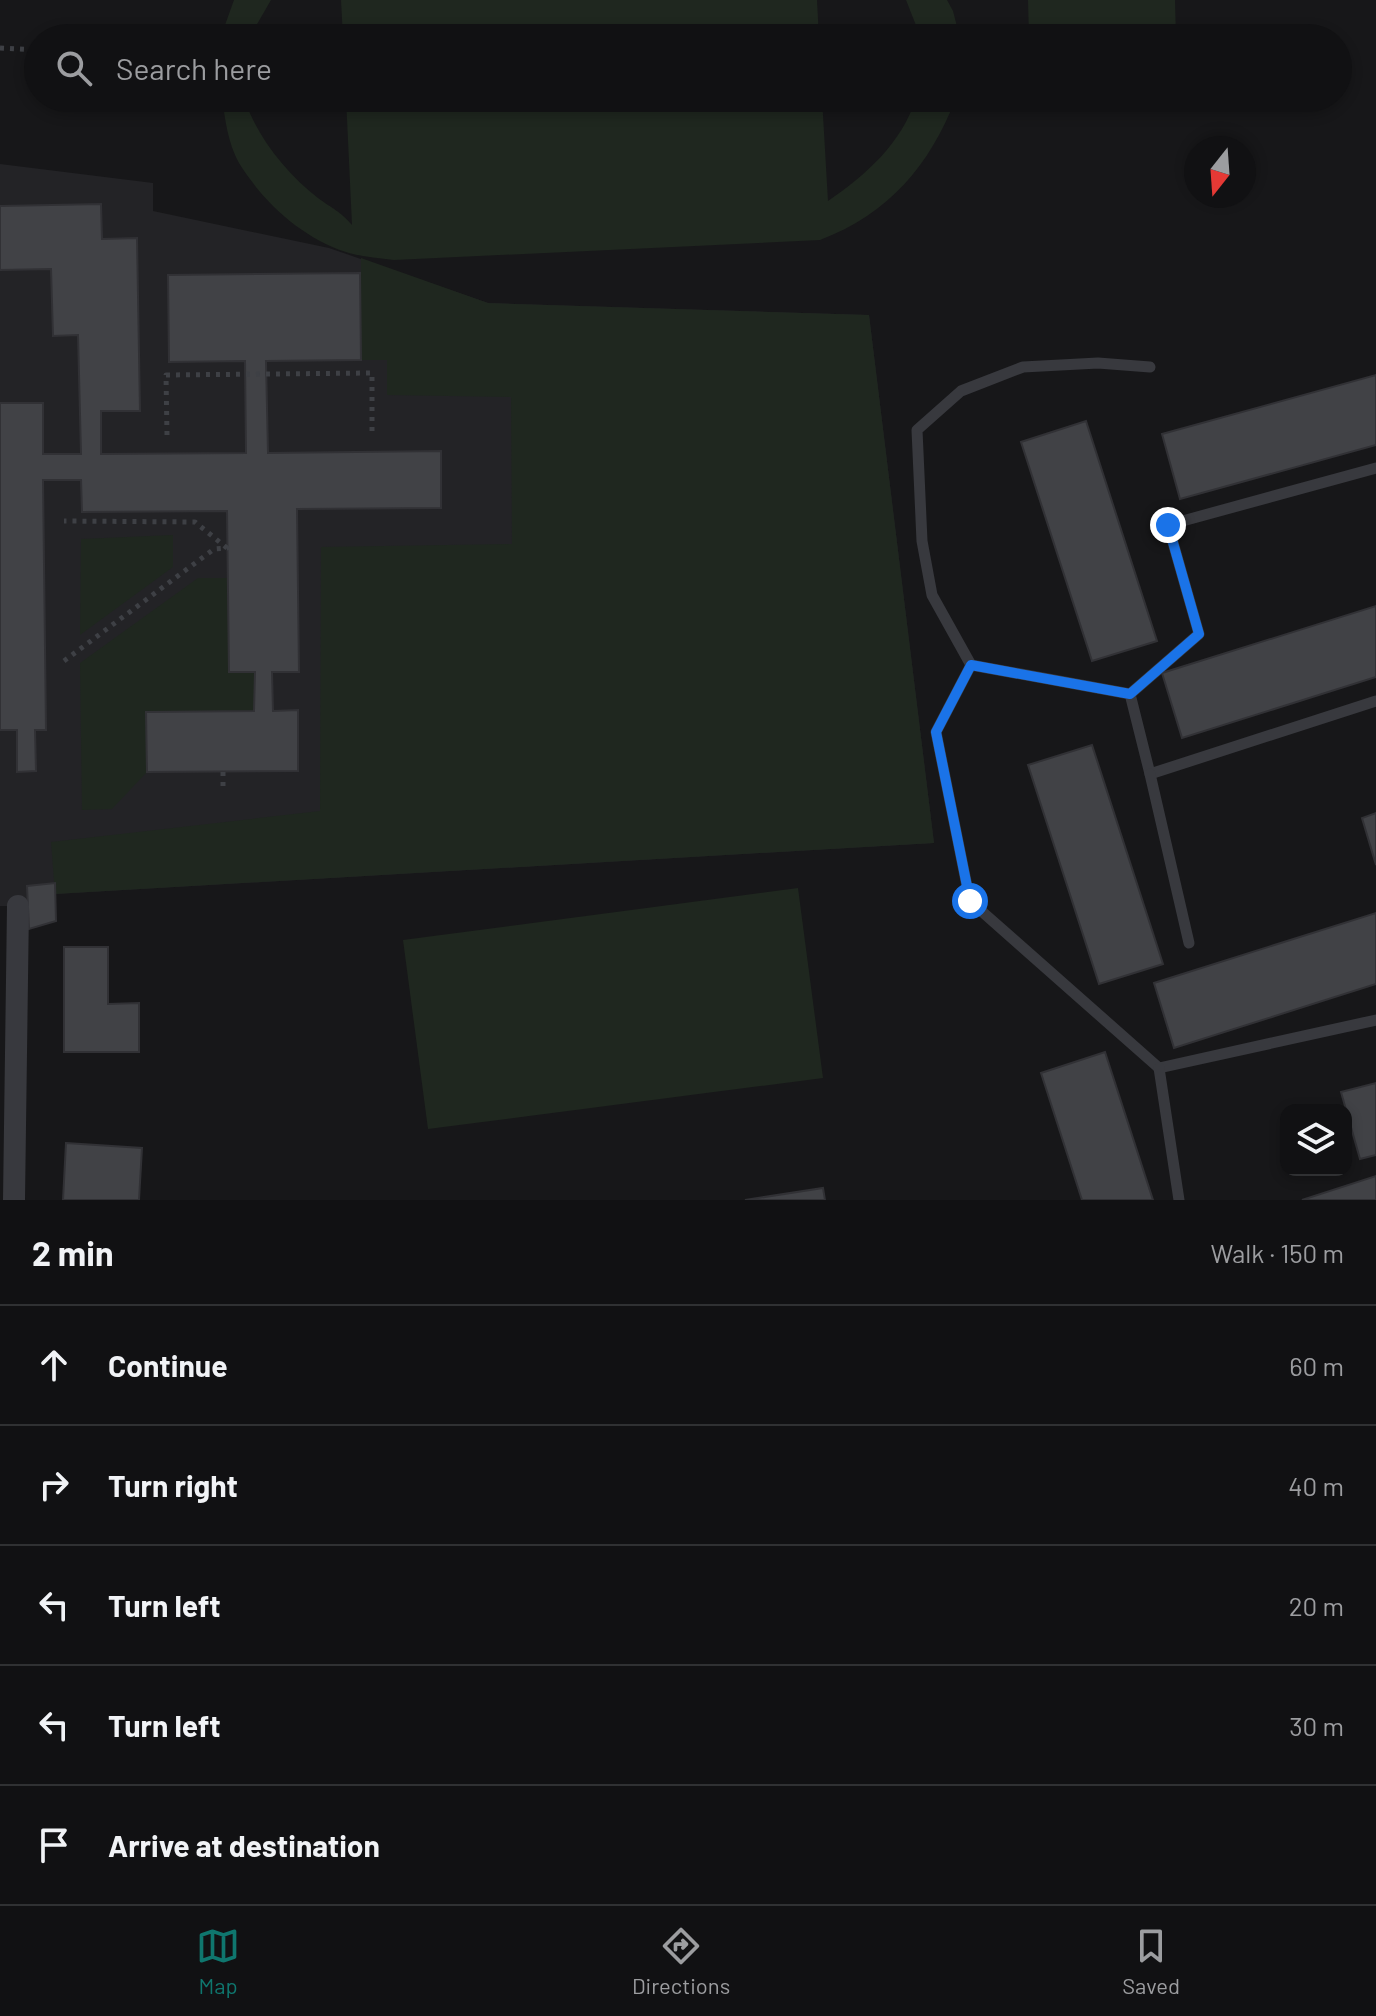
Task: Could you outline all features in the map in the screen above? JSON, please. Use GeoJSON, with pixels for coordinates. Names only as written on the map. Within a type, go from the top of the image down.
{"type":"FeatureCollection","features":[{"type":"Feature","properties":{"kind":"street"},"geometry":{"type":"LineString","coordinates":[[14,1200],[18,906]]}},
{"type":"Feature","properties":{"kind":"lane"},"geometry":{"type":"LineString","coordinates":[[971,665],[932,595],[922,541],[917,430],[961,391],[1023,367],[1098,363],[1150,367]]}},
{"type":"Feature","properties":{"kind":"lane"},"geometry":{"type":"LineString","coordinates":[[1130,694],[1199,634],[1168,525],[1376,468]]}},
{"type":"Feature","properties":{"kind":"lane"},"geometry":{"type":"LineString","coordinates":[[971,665],[1130,694]]}},
{"type":"Feature","properties":{"kind":"lane"},"geometry":{"type":"LineString","coordinates":[[971,665],[936,732],[970,901],[1159,1068],[1179,1200]]}},
{"type":"Feature","properties":{"kind":"lane"},"geometry":{"type":"LineString","coordinates":[[1130,694],[1189,943]]}},
{"type":"Feature","properties":{"kind":"lane"},"geometry":{"type":"LineString","coordinates":[[1150,774],[1376,701]]}},
{"type":"Feature","properties":{"kind":"lane"},"geometry":{"type":"LineString","coordinates":[[1159,1068],[1376,1020]]}},
{"type":"Feature","properties":{"kind":"path"},"geometry":{"type":"LineString","coordinates":[[0,48],[24,49]]}},
{"type":"Feature","properties":{"kind":"path"},"geometry":{"type":"LineString","coordinates":[[167,435],[166,375],[372,373],[372,436]]}},
{"type":"Feature","properties":{"kind":"path"},"geometry":{"type":"LineString","coordinates":[[64,521],[195,522],[227,548],[214,549],[64,661]]}},
{"type":"Feature","properties":{"kind":"path"},"geometry":{"type":"LineString","coordinates":[[223,772],[223,787]]}},
{"type":"Feature","properties":{"kind":"shaded area"},"geometry":{"type":"Polygon","coordinates":[[[234,0],[271,0],[257,24],[225,24],[234,0]]]}},
{"type":"Feature","properties":{"kind":"shaded area"},"geometry":{"type":"Polygon","coordinates":[[[341,0],[817,0],[818,24],[342,24],[341,0]]]}},
{"type":"Feature","properties":{"kind":"shaded area"},"geometry":{"type":"Polygon","coordinates":[[[906,0],[947,0],[956,24],[915,24],[906,0]]]}},
{"type":"Feature","properties":{"kind":"shaded area"},"geometry":{"type":"Polygon","coordinates":[[[1028,0],[1175,0],[1176,24],[1029,24],[1028,0]]]}},
{"type":"Feature","properties":{"kind":"shaded area"},"geometry":{"type":"Polygon","coordinates":[[[225,112],[250,112],[284,166],[352,225],[347,112],[823,112],[828,201],[881,157],[911,112],[950,112],[920,166],[904,184],[867,216],[820,240],[394,260],[346,252],[299,228],[272,205],[249,178],[235,156],[225,112]]]}},
{"type":"Feature","properties":{"kind":"shaded area"},"geometry":{"type":"Polygon","coordinates":[[[0,164],[153,183],[153,211],[329,248],[488,303],[869,315],[934,843],[55,894],[28,906],[0,906],[0,164]]]}},
{"type":"Feature","properties":{"kind":"shaded area"},"geometry":{"type":"Polygon","coordinates":[[[361,258],[488,303],[869,315],[934,843],[55,894],[51,842],[320,811],[321,547],[512,544],[511,397],[387,395],[387,360],[361,360],[361,258]]]}},
{"type":"Feature","properties":{"kind":"shaded area"},"geometry":{"type":"Polygon","coordinates":[[[173,535],[173,567],[80,635],[81,539],[173,535]]]}},
{"type":"Feature","properties":{"kind":"shaded area"},"geometry":{"type":"Polygon","coordinates":[[[198,578],[227,578],[229,672],[255,672],[254,711],[146,712],[147,772],[112,809],[82,810],[80,663],[198,578]]]}},
{"type":"Feature","properties":{"kind":"shaded area"},"geometry":{"type":"Polygon","coordinates":[[[798,888],[823,1078],[428,1129],[403,940],[798,888]]]}},
{"type":"Feature","properties":{"kind":"building"},"geometry":{"type":"Polygon","coordinates":[[[101,204],[102,239],[137,238],[140,411],[101,411],[101,454],[246,453],[245,361],[169,362],[168,275],[360,273],[361,360],[266,361],[268,453],[441,451],[441,508],[297,509],[299,672],[272,672],[273,711],[298,710],[298,771],[147,772],[146,712],[254,711],[255,672],[229,672],[227,511],[82,512],[81,480],[43,480],[46,730],[35,730],[36,771],[17,772],[17,730],[0,730],[0,403],[43,403],[43,454],[81,454],[78,335],[53,336],[51,269],[0,270],[0,206],[101,204]]]}},
{"type":"Feature","properties":{"kind":"building"},"geometry":{"type":"Polygon","coordinates":[[[1376,375],[1376,445],[1180,499],[1162,434],[1376,375]]]}},
{"type":"Feature","properties":{"kind":"building"},"geometry":{"type":"Polygon","coordinates":[[[1086,421],[1157,641],[1092,661],[1021,442],[1086,421]]]}},
{"type":"Feature","properties":{"kind":"building"},"geometry":{"type":"Polygon","coordinates":[[[1376,606],[1376,677],[1182,738],[1162,673],[1376,606]]]}},
{"type":"Feature","properties":{"kind":"building"},"geometry":{"type":"Polygon","coordinates":[[[1092,745],[1163,964],[1099,984],[1028,765],[1092,745]]]}},
{"type":"Feature","properties":{"kind":"building"},"geometry":{"type":"Polygon","coordinates":[[[1376,813],[1376,865],[1362,818],[1376,813]]]}},
{"type":"Feature","properties":{"kind":"building"},"geometry":{"type":"Polygon","coordinates":[[[55,883],[56,921],[29,929],[27,886],[55,883]]]}},
{"type":"Feature","properties":{"kind":"building"},"geometry":{"type":"Polygon","coordinates":[[[1376,913],[1376,984],[1174,1048],[1154,983],[1376,913]]]}},
{"type":"Feature","properties":{"kind":"building"},"geometry":{"type":"Polygon","coordinates":[[[64,947],[108,947],[108,1004],[139,1003],[139,1052],[64,1052],[64,947]]]}},
{"type":"Feature","properties":{"kind":"building"},"geometry":{"type":"Polygon","coordinates":[[[1105,1052],[1153,1200],[1082,1200],[1041,1073],[1105,1052]]]}},
{"type":"Feature","properties":{"kind":"building"},"geometry":{"type":"Polygon","coordinates":[[[1376,1083],[1376,1155],[1360,1159],[1352,1131],[1352,1104],[1344,1104],[1341,1092],[1376,1083]]]}},
{"type":"Feature","properties":{"kind":"building"},"geometry":{"type":"Polygon","coordinates":[[[66,1143],[142,1148],[139,1200],[63,1200],[66,1143]]]}},
{"type":"Feature","properties":{"kind":"building"},"geometry":{"type":"Polygon","coordinates":[[[1376,1176],[1376,1200],[1302,1200],[1376,1176]]]}},
{"type":"Feature","properties":{"kind":"building"},"geometry":{"type":"Polygon","coordinates":[[[823,1188],[825,1200],[745,1200],[823,1188]]]}},
{"type":"Feature","properties":{"kind":"route"},"geometry":{"type":"LineString","coordinates":[[970,901],[936,732],[971,665],[1130,694],[1199,634],[1168,525]]}}]}
